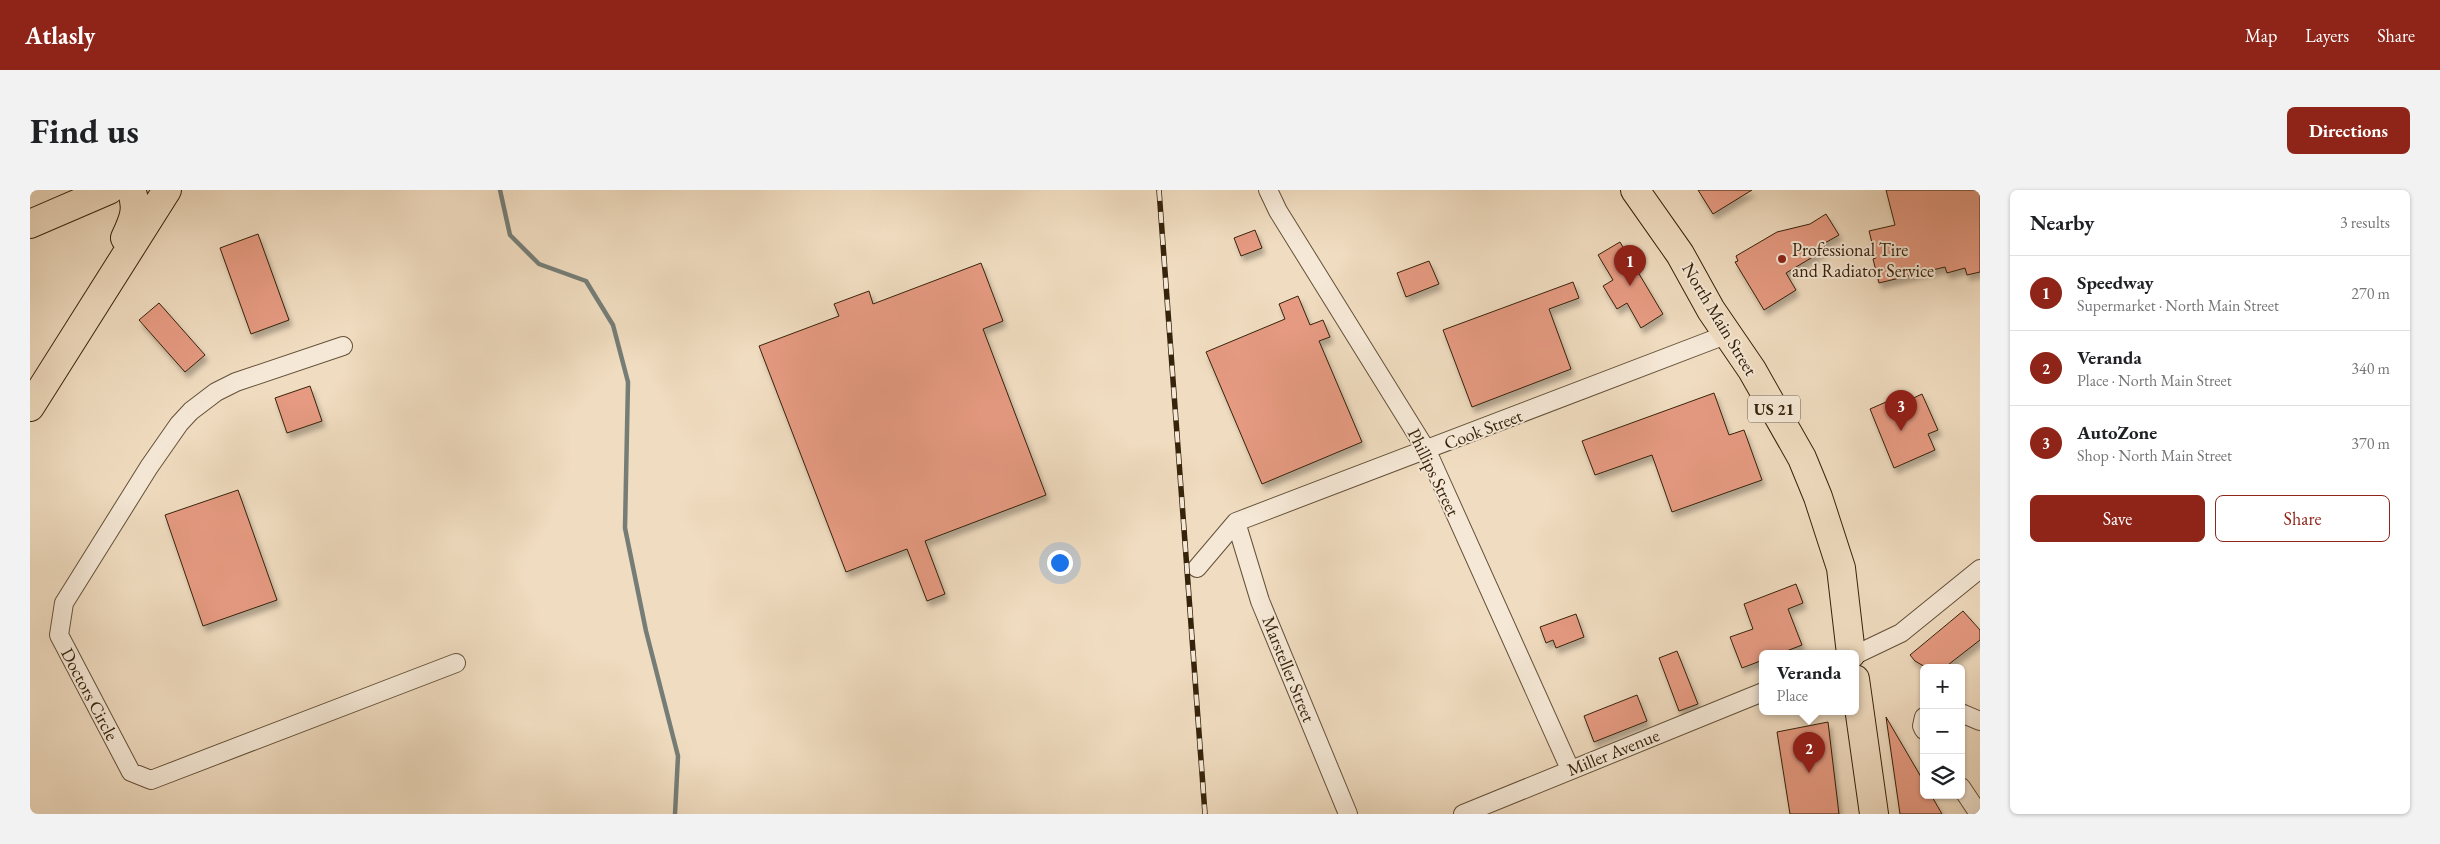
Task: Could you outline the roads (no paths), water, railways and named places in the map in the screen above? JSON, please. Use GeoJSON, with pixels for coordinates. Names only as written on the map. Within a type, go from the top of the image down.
{"type":"FeatureCollection","features":[{"type":"Feature","properties":{"kind":"main road"},"geometry":{"type":"LineString","coordinates":[[30,224],[109,190]]}},
{"type":"Feature","properties":{"kind":"main road"},"geometry":{"type":"LineString","coordinates":[[76,333],[89,301],[122,247],[133,220],[136,204],[131,190]]}},
{"type":"Feature","properties":{"kind":"main road"},"geometry":{"type":"LineString","coordinates":[[30,407],[167,190]]}},
{"type":"Feature","properties":{"kind":"main road","name":"North Main Street"},"geometry":{"type":"LineString","coordinates":[[1635,190],[1680,254],[1711,310],[1752,370],[1802,458],[1818,497],[1841,568],[1851,650]]}},
{"type":"Feature","properties":{"kind":"main road"},"geometry":{"type":"LineString","coordinates":[[1859,707],[1874,814]]}},
{"type":"Feature","properties":{"kind":"street","name":"Phillips Street"},"geometry":{"type":"LineString","coordinates":[[1268,190],[1278,212],[1427,451],[1570,769]]}},
{"type":"Feature","properties":{"kind":"street","name":"Cook Street"},"geometry":{"type":"LineString","coordinates":[[1236,522],[1427,451],[1728,334]]}},
{"type":"Feature","properties":{"kind":"street","name":"Doctors Circle"},"geometry":{"type":"LineString","coordinates":[[343,346],[236,382],[216,392],[191,411],[179,424],[150,466],[64,604],[59,634],[131,772],[151,780],[456,663]]}},
{"type":"Feature","properties":{"kind":"street"},"geometry":{"type":"LineString","coordinates":[[1198,568],[1236,522]]}},
{"type":"Feature","properties":{"kind":"street","name":"Marsteller Street"},"geometry":{"type":"LineString","coordinates":[[1236,522],[1260,600],[1348,814]]}},
{"type":"Feature","properties":{"kind":"street"},"geometry":{"type":"LineString","coordinates":[[1859,653],[1900,632],[1980,569]]}},
{"type":"Feature","properties":{"kind":"street","name":"Miller Avenue"},"geometry":{"type":"LineString","coordinates":[[1463,814],[1759,694]]}},
{"type":"Feature","properties":{"kind":"street"},"geometry":{"type":"LineString","coordinates":[[1965,715],[1980,721]]}},
{"type":"Feature","properties":{"kind":"street"},"geometry":{"type":"LineString","coordinates":[[1965,793],[1979,814]]}},
{"type":"Feature","properties":{"kind":"waterway"},"geometry":{"type":"LineString","coordinates":[[500,190],[510,235],[539,264],[586,281],[613,325],[628,382],[625,528],[646,631],[678,756],[675,814]]}},
{"type":"Feature","properties":{"kind":"railway"},"geometry":{"type":"LineString","coordinates":[[1159,190],[1205,814]]}},
{"type":"Feature","properties":{"kind":"place","name":"Professional Tire and Radiator Service"},"geometry":{"type":"Point","coordinates":[1782,259]}},
{"type":"Feature","properties":{"kind":"place","name":"Speedway"},"geometry":{"type":"Point","coordinates":[1630,286]}},
{"type":"Feature","properties":{"kind":"place","name":"AutoZone"},"geometry":{"type":"Point","coordinates":[1901,431]}},
{"type":"Feature","properties":{"kind":"place","name":"Veranda"},"geometry":{"type":"Point","coordinates":[1809,773]}}]}
